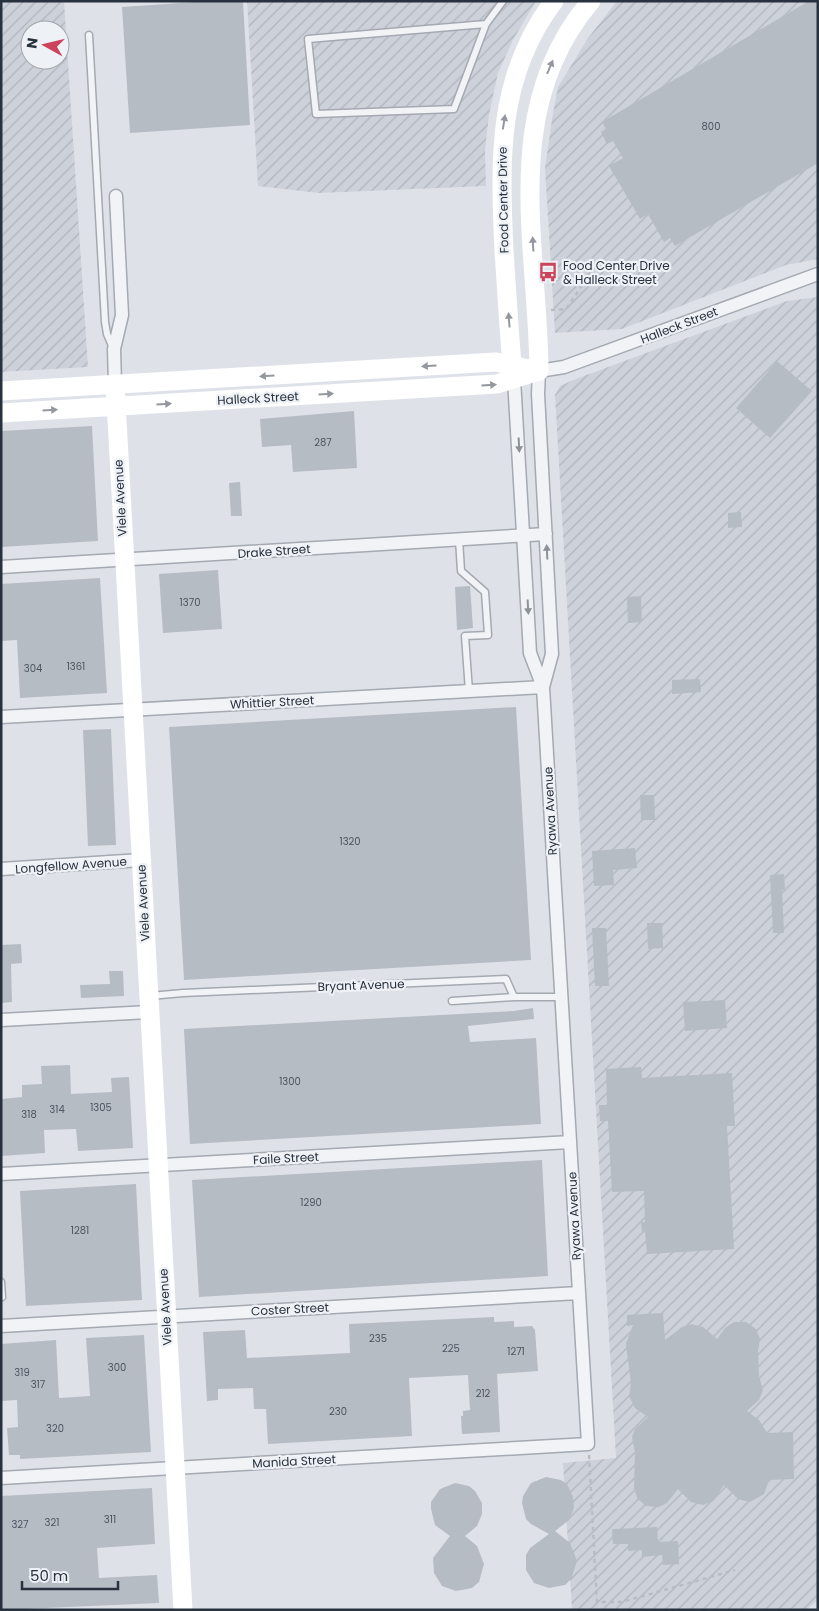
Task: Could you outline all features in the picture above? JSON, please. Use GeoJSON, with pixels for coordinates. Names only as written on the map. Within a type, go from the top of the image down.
{"type":"FeatureCollection","features":[{"type":"Feature","properties":{"kind":"main road","name":"Food Center Drive"},"geometry":{"type":"LineString","coordinates":[[513,372],[500,171],[504,120],[510,96],[527,48],[554,1]]}},
{"type":"Feature","properties":{"kind":"main road"},"geometry":{"type":"LineString","coordinates":[[513,372],[538,371],[537,311],[529,170],[533,125],[544,81],[553,61],[575,21],[591,1]]}},
{"type":"Feature","properties":{"kind":"main road","name":"Halleck Street"},"geometry":{"type":"LineString","coordinates":[[1,391],[496,362],[513,372],[497,384],[1,413]]}},
{"type":"Feature","properties":{"kind":"main road","name":"Viele Avenue"},"geometry":{"type":"LineString","coordinates":[[115,384],[123,560],[183,1610]]}},
{"type":"Feature","properties":{"kind":"street","name":"Viele Avenue"},"geometry":{"type":"LineString","coordinates":[[115,384],[114,349],[122,315],[116,196]]}},
{"type":"Feature","properties":{"kind":"street","name":"Halleck Street"},"geometry":{"type":"LineString","coordinates":[[538,371],[564,367],[818,274]]}},
{"type":"Feature","properties":{"kind":"street","name":"Ryawa Avenue"},"geometry":{"type":"LineString","coordinates":[[538,371],[552,654],[543,687]]}},
{"type":"Feature","properties":{"kind":"street","name":"Ryawa Avenue"},"geometry":{"type":"LineString","coordinates":[[513,372],[530,653],[543,687],[588,1444]]}},
{"type":"Feature","properties":{"kind":"street","name":"Drake Street"},"geometry":{"type":"LineString","coordinates":[[1,567],[546,534]]}},
{"type":"Feature","properties":{"kind":"street","name":"Whittier Street"},"geometry":{"type":"LineString","coordinates":[[1,717],[543,687]]}},
{"type":"Feature","properties":{"kind":"street","name":"Longfellow Avenue"},"geometry":{"type":"LineString","coordinates":[[1,869],[140,860]]}},
{"type":"Feature","properties":{"kind":"street","name":"Bryant Avenue"},"geometry":{"type":"LineString","coordinates":[[1,1020],[149,1004]]}},
{"type":"Feature","properties":{"kind":"street","name":"Faile Street"},"geometry":{"type":"LineString","coordinates":[[1,1174],[570,1142]]}},
{"type":"Feature","properties":{"kind":"street","name":"Coster Street"},"geometry":{"type":"LineString","coordinates":[[1,1326],[579,1293]]}},
{"type":"Feature","properties":{"kind":"street","name":"Manida Street"},"geometry":{"type":"LineString","coordinates":[[1,1478],[588,1444]]}},
{"type":"Feature","properties":{"kind":"lane"},"geometry":{"type":"LineString","coordinates":[[486,24],[308,39],[316,114],[454,109],[486,24],[503,1]]}},
{"type":"Feature","properties":{"kind":"lane"},"geometry":{"type":"LineString","coordinates":[[89,35],[105,322],[107,334],[114,349]]}},
{"type":"Feature","properties":{"kind":"lane"},"geometry":{"type":"LineString","coordinates":[[459,540],[461,571],[485,592],[488,634],[465,636],[469,691]]}},
{"type":"Feature","properties":{"kind":"lane","name":"Bryant Avenue"},"geometry":{"type":"LineString","coordinates":[[149,1004],[183,993],[506,979],[514,997]]}},
{"type":"Feature","properties":{"kind":"lane"},"geometry":{"type":"LineString","coordinates":[[452,1000],[562,997]]}},
{"type":"Feature","properties":{"kind":"lane"},"geometry":{"type":"LineString","coordinates":[[1,1282],[2,1297]]}},
{"type":"Feature","properties":{"kind":"path"},"geometry":{"type":"LineString","coordinates":[[537,311],[566,309],[594,268]]}},
{"type":"Feature","properties":{"kind":"path"},"geometry":{"type":"LineString","coordinates":[[588,1444],[597,1602],[622,1602],[735,1570]]}},
{"type":"Feature","properties":{"kind":"shaded area"},"geometry":{"type":"Polygon","coordinates":[[[1,1],[64,1],[65,20],[20,20],[20,70],[69,70],[88,367],[1,372],[1,1]]]}},
{"type":"Feature","properties":{"kind":"shaded area"},"geometry":{"type":"Polygon","coordinates":[[[247,1],[536,1],[513,40],[498,73],[489,115],[485,150],[486,186],[319,193],[258,186],[247,1]]]}},
{"type":"Feature","properties":{"kind":"shaded area"},"geometry":{"type":"Polygon","coordinates":[[[617,1],[818,1],[818,259],[786,265],[622,329],[555,333],[545,168],[553,113],[558,87],[588,38],[617,1]]]}},
{"type":"Feature","properties":{"kind":"shaded area"},"geometry":{"type":"Polygon","coordinates":[[[818,297],[818,1600],[806,1610],[572,1610],[563,1463],[616,1458],[555,395],[560,386],[573,380],[787,301],[818,297]]]}},
{"type":"Feature","properties":{"kind":"building"},"geometry":{"type":"Polygon","coordinates":[[[210,1],[243,1],[250,125],[130,133],[122,7],[210,1]]]}},
{"type":"Feature","properties":{"kind":"building"},"geometry":{"type":"Polygon","coordinates":[[[809,1],[818,1],[818,163],[675,246],[670,238],[664,242],[648,214],[640,219],[609,166],[623,158],[613,141],[607,144],[601,132],[606,129],[602,122],[809,1]]]}},
{"type":"Feature","properties":{"kind":"building"},"geometry":{"type":"Polygon","coordinates":[[[777,361],[812,391],[770,438],[736,408],[777,361]]]}},
{"type":"Feature","properties":{"kind":"building"},"geometry":{"type":"Polygon","coordinates":[[[354,411],[357,468],[293,472],[291,445],[262,447],[260,419],[354,411]]]}},
{"type":"Feature","properties":{"kind":"building"},"geometry":{"type":"Polygon","coordinates":[[[92,426],[98,541],[1,547],[1,431],[92,426]]]}},
{"type":"Feature","properties":{"kind":"building"},"geometry":{"type":"Polygon","coordinates":[[[240,482],[242,516],[231,516],[229,483],[240,482]]]}},
{"type":"Feature","properties":{"kind":"building"},"geometry":{"type":"Polygon","coordinates":[[[741,512],[742,527],[728,528],[728,513],[741,512]]]}},
{"type":"Feature","properties":{"kind":"building"},"geometry":{"type":"Polygon","coordinates":[[[218,570],[222,629],[163,633],[159,574],[218,570]]]}},
{"type":"Feature","properties":{"kind":"building"},"geometry":{"type":"Polygon","coordinates":[[[100,578],[107,693],[20,698],[17,640],[1,641],[1,584],[100,578]]]}},
{"type":"Feature","properties":{"kind":"building"},"geometry":{"type":"Polygon","coordinates":[[[470,586],[473,628],[457,630],[455,587],[470,586]]]}},
{"type":"Feature","properties":{"kind":"building"},"geometry":{"type":"Polygon","coordinates":[[[641,596],[642,622],[628,623],[627,597],[641,596]]]}},
{"type":"Feature","properties":{"kind":"building"},"geometry":{"type":"Polygon","coordinates":[[[700,679],[701,692],[672,694],[672,680],[700,679]]]}},
{"type":"Feature","properties":{"kind":"building"},"geometry":{"type":"Polygon","coordinates":[[[516,707],[531,960],[184,980],[169,727],[516,707]]]}},
{"type":"Feature","properties":{"kind":"building"},"geometry":{"type":"Polygon","coordinates":[[[111,729],[116,845],[88,846],[83,730],[111,729]]]}},
{"type":"Feature","properties":{"kind":"building"},"geometry":{"type":"Polygon","coordinates":[[[640,795],[654,795],[655,820],[641,820],[640,795]]]}},
{"type":"Feature","properties":{"kind":"building"},"geometry":{"type":"Polygon","coordinates":[[[635,848],[637,868],[613,870],[614,885],[594,886],[592,851],[635,848]]]}},
{"type":"Feature","properties":{"kind":"building"},"geometry":{"type":"Polygon","coordinates":[[[784,874],[785,890],[782,890],[784,933],[773,933],[770,875],[784,874]]]}},
{"type":"Feature","properties":{"kind":"building"},"geometry":{"type":"Polygon","coordinates":[[[647,923],[662,923],[663,948],[648,949],[647,923]]]}},
{"type":"Feature","properties":{"kind":"building"},"geometry":{"type":"Polygon","coordinates":[[[592,928],[606,928],[609,986],[595,986],[592,928]]]}},
{"type":"Feature","properties":{"kind":"building"},"geometry":{"type":"Polygon","coordinates":[[[21,944],[22,963],[11,964],[12,1002],[1,1003],[1,945],[21,944]]]}},
{"type":"Feature","properties":{"kind":"building"},"geometry":{"type":"Polygon","coordinates":[[[109,971],[123,971],[124,996],[81,998],[80,985],[110,984],[109,971]]]}},
{"type":"Feature","properties":{"kind":"building"},"geometry":{"type":"Polygon","coordinates":[[[725,1000],[727,1028],[685,1031],[683,1002],[725,1000]]]}},
{"type":"Feature","properties":{"kind":"building"},"geometry":{"type":"Polygon","coordinates":[[[533,1008],[534,1019],[468,1026],[470,1042],[536,1038],[541,1124],[190,1144],[184,1029],[514,1011],[533,1008]]]}},
{"type":"Feature","properties":{"kind":"building"},"geometry":{"type":"Polygon","coordinates":[[[70,1065],[71,1094],[112,1092],[111,1078],[129,1077],[133,1148],[78,1151],[76,1129],[44,1130],[45,1153],[1,1156],[1,1099],[22,1097],[22,1085],[42,1084],[41,1066],[70,1065]]]}},
{"type":"Feature","properties":{"kind":"building"},"geometry":{"type":"Polygon","coordinates":[[[641,1067],[642,1078],[732,1073],[735,1126],[727,1126],[734,1249],[647,1254],[645,1231],[642,1232],[641,1222],[645,1222],[644,1191],[612,1192],[608,1121],[600,1121],[599,1105],[607,1105],[606,1069],[641,1067]]]}},
{"type":"Feature","properties":{"kind":"building"},"geometry":{"type":"Polygon","coordinates":[[[542,1160],[548,1276],[199,1297],[192,1180],[542,1160]]]}},
{"type":"Feature","properties":{"kind":"building"},"geometry":{"type":"Polygon","coordinates":[[[136,1184],[142,1300],[26,1306],[20,1191],[136,1184]]]}},
{"type":"Feature","properties":{"kind":"building"},"geometry":{"type":"Polygon","coordinates":[[[663,1313],[665,1340],[682,1327],[691,1324],[703,1327],[717,1339],[725,1328],[734,1322],[746,1322],[756,1329],[760,1339],[758,1351],[759,1376],[763,1390],[759,1400],[747,1411],[759,1420],[767,1433],[793,1432],[794,1479],[769,1480],[764,1494],[750,1502],[738,1499],[724,1485],[713,1501],[703,1505],[691,1502],[678,1489],[667,1503],[659,1507],[646,1506],[638,1499],[634,1489],[635,1452],[632,1437],[635,1429],[648,1417],[635,1408],[629,1396],[631,1383],[626,1344],[633,1325],[627,1326],[627,1315],[663,1313]]]}},
{"type":"Feature","properties":{"kind":"building"},"geometry":{"type":"Polygon","coordinates":[[[494,1317],[494,1322],[514,1321],[514,1327],[532,1326],[535,1330],[538,1371],[497,1374],[500,1432],[462,1434],[461,1416],[463,1416],[463,1411],[470,1410],[468,1375],[409,1378],[412,1436],[268,1444],[266,1409],[254,1409],[253,1388],[218,1389],[218,1400],[207,1401],[203,1332],[245,1330],[247,1358],[350,1353],[349,1324],[494,1317]]]}},
{"type":"Feature","properties":{"kind":"building"},"geometry":{"type":"Polygon","coordinates":[[[144,1335],[151,1452],[20,1459],[20,1455],[9,1455],[7,1428],[18,1427],[17,1400],[1,1401],[1,1344],[56,1340],[59,1398],[90,1396],[86,1338],[144,1335]]]}},
{"type":"Feature","properties":{"kind":"building"},"geometry":{"type":"Polygon","coordinates":[[[546,1477],[561,1480],[567,1484],[573,1497],[574,1508],[569,1520],[555,1531],[570,1543],[577,1561],[571,1579],[565,1585],[549,1588],[534,1583],[526,1570],[526,1555],[530,1548],[549,1534],[526,1519],[522,1503],[523,1496],[531,1483],[546,1477]]]}},
{"type":"Feature","properties":{"kind":"building"},"geometry":{"type":"Polygon","coordinates":[[[455,1483],[469,1486],[475,1491],[482,1503],[482,1514],[477,1526],[465,1536],[477,1546],[484,1564],[479,1582],[472,1588],[456,1591],[442,1586],[434,1573],[433,1558],[450,1536],[435,1525],[431,1509],[431,1502],[440,1489],[455,1483]]]}},
{"type":"Feature","properties":{"kind":"building"},"geometry":{"type":"Polygon","coordinates":[[[152,1488],[155,1544],[97,1548],[99,1578],[157,1575],[159,1603],[1,1610],[1,1496],[152,1488]]]}},
{"type":"Feature","properties":{"kind":"building"},"geometry":{"type":"Polygon","coordinates":[[[657,1527],[658,1542],[678,1541],[679,1564],[663,1565],[662,1555],[642,1557],[642,1550],[628,1551],[628,1544],[613,1544],[612,1529],[657,1527]]]}},
{"type":"Feature","properties":{"kind":"place","name":"Food Center Drive & Halleck Street"},"geometry":{"type":"Point","coordinates":[548,272]}}]}
